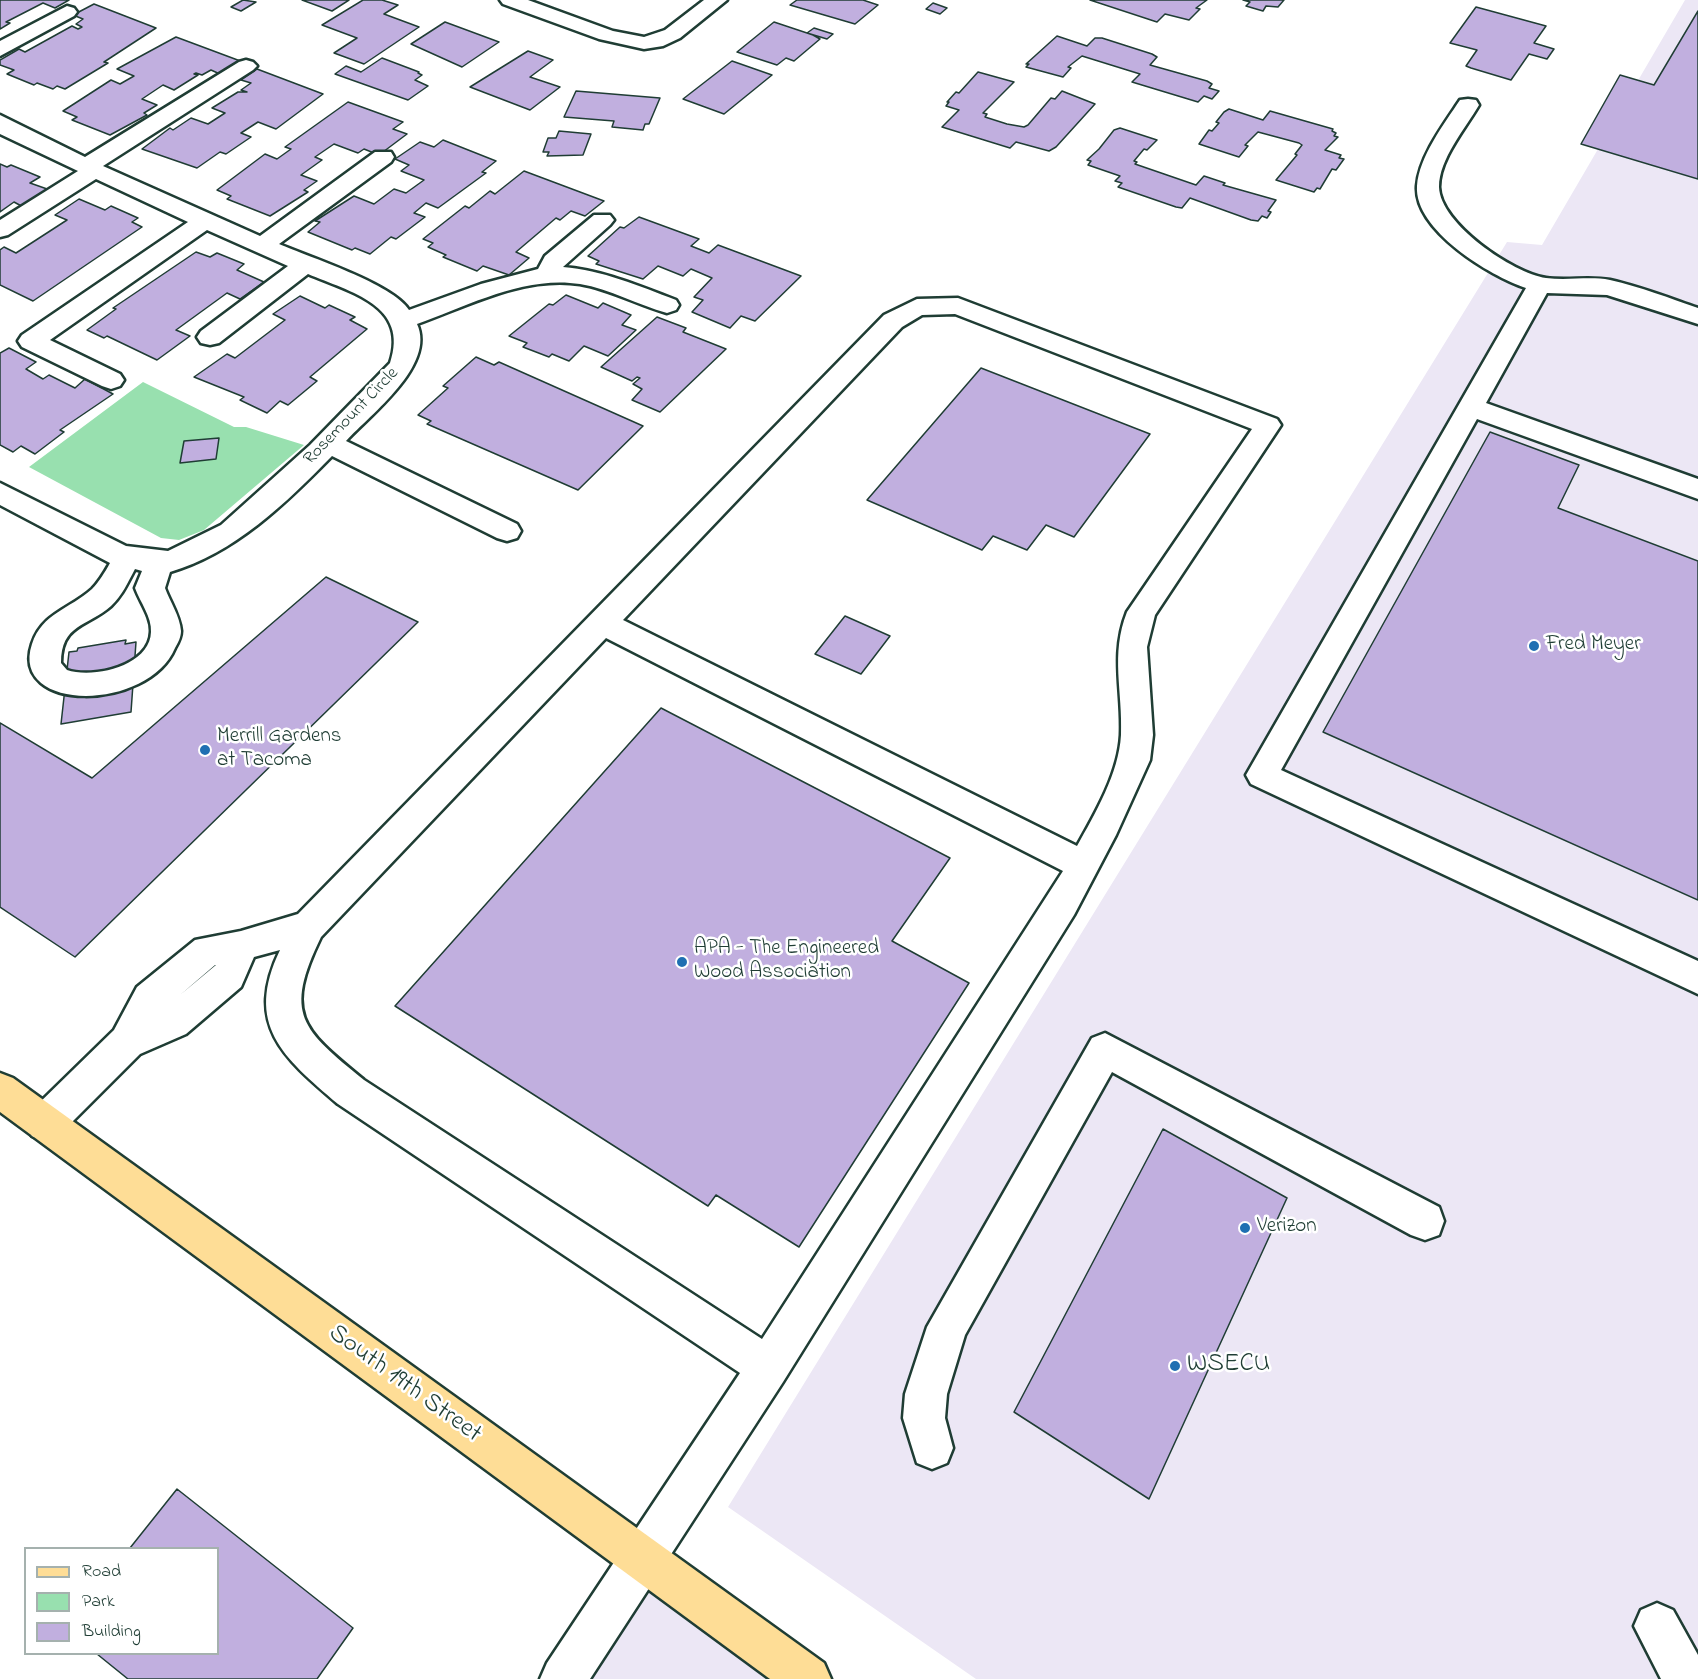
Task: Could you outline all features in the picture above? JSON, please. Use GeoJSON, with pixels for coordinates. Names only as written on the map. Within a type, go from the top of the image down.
{"type":"FeatureCollection","features":[{"type":"Feature","properties":{"kind":"main road","name":"South 19th Street"},"geometry":{"type":"LineString","coordinates":[[0,1090],[808,1679]]}},
{"type":"Feature","properties":{"kind":"street"},"geometry":{"type":"LineString","coordinates":[[510,0],[613,36],[650,43],[677,30],[717,0]]}},
{"type":"Feature","properties":{"kind":"street"},"geometry":{"type":"LineString","coordinates":[[0,50],[67,12]]}},
{"type":"Feature","properties":{"kind":"street"},"geometry":{"type":"LineString","coordinates":[[0,230],[246,66]]}},
{"type":"Feature","properties":{"kind":"street"},"geometry":{"type":"LineString","coordinates":[[1468,105],[1431,175],[1428,187],[1431,207],[1456,234],[1510,273],[1540,284],[1607,287],[1698,316]]}},
{"type":"Feature","properties":{"kind":"street"},"geometry":{"type":"LineString","coordinates":[[1,126],[205,220],[375,294],[396,309],[402,321],[497,288],[548,276],[577,276],[605,282],[666,305]]}},
{"type":"Feature","properties":{"kind":"street"},"geometry":{"type":"LineString","coordinates":[[262,245],[383,157]]}},
{"type":"Feature","properties":{"kind":"street"},"geometry":{"type":"LineString","coordinates":[[111,380],[31,341],[205,220]]}},
{"type":"Feature","properties":{"kind":"street"},"geometry":{"type":"LineString","coordinates":[[548,276],[553,261],[602,220]]}},
{"type":"Feature","properties":{"kind":"street"},"geometry":{"type":"LineString","coordinates":[[210,337],[306,264]]}},
{"type":"Feature","properties":{"kind":"street"},"geometry":{"type":"LineString","coordinates":[[1540,284],[1262,776],[1698,978]]}},
{"type":"Feature","properties":{"kind":"street"},"geometry":{"type":"LineString","coordinates":[[563,1679],[768,1367],[1062,905],[1084,866],[1127,780],[1134,760],[1137,735],[1134,632],[1142,612],[1164,576],[1233,480],[1268,425],[974,311],[943,305],[917,307],[893,321],[309,926],[290,962],[283,983],[282,1007],[290,1034],[314,1061],[351,1092],[768,1367]]}},
{"type":"Feature","properties":{"kind":"street","name":"Rosemount Circle"},"geometry":{"type":"LineString","coordinates":[[0,493],[118,555],[170,562],[231,532],[328,443],[402,366],[408,348],[406,328],[402,321]]}},
{"type":"Feature","properties":{"kind":"street"},"geometry":{"type":"LineString","coordinates":[[1471,407],[1698,489]]}},
{"type":"Feature","properties":{"kind":"street"},"geometry":{"type":"LineString","coordinates":[[328,443],[507,531]]}},
{"type":"Feature","properties":{"kind":"street"},"geometry":{"type":"LineString","coordinates":[[128,557],[103,596],[67,617],[54,631],[46,646],[45,660],[51,672],[62,681],[78,686],[97,687],[116,682],[151,662],[161,648],[166,634],[164,620],[156,609],[150,588],[160,562]]}},
{"type":"Feature","properties":{"kind":"street"},"geometry":{"type":"LineString","coordinates":[[603,623],[1084,866]]}},
{"type":"Feature","properties":{"kind":"street"},"geometry":{"type":"LineString","coordinates":[[45,1123],[127,1042],[173,1022],[229,976],[241,946],[309,926]]}},
{"type":"Feature","properties":{"kind":"street"},"geometry":{"type":"LineString","coordinates":[[932,1448],[924,1418],[926,1394],[947,1328],[1105,1050],[1425,1221]]}},
{"type":"Feature","properties":{"kind":"street"},"geometry":{"type":"LineString","coordinates":[[1657,1626],[1686,1679]]}},
{"type":"Feature","properties":{"kind":"shaded area"},"geometry":{"type":"Polygon","coordinates":[[[1685,0],[1698,0],[1698,1679],[976,1679],[728,1507],[1507,242],[1542,245],[1685,0]]]}},
{"type":"Feature","properties":{"kind":"shaded area"},"geometry":{"type":"Polygon","coordinates":[[[648,1573],[798,1679],[578,1679],[648,1573]]]}},
{"type":"Feature","properties":{"kind":"green space"},"geometry":{"type":"Polygon","coordinates":[[[143,382],[234,427],[246,427],[304,445],[204,530],[179,540],[161,538],[29,467],[143,382]]]}},
{"type":"Feature","properties":{"kind":"building"},"geometry":{"type":"Polygon","coordinates":[[[0,0],[69,0],[55,8],[43,3],[6,22],[10,23],[0,29],[0,0]]]}},
{"type":"Feature","properties":{"kind":"building"},"geometry":{"type":"Polygon","coordinates":[[[243,0],[256,2],[241,11],[231,7],[243,0]]]}},
{"type":"Feature","properties":{"kind":"building"},"geometry":{"type":"Polygon","coordinates":[[[302,0],[349,0],[332,11],[302,0]]]}},
{"type":"Feature","properties":{"kind":"building"},"geometry":{"type":"Polygon","coordinates":[[[363,0],[382,0],[398,5],[384,14],[419,27],[364,64],[334,53],[357,38],[322,25],[363,0]]]}},
{"type":"Feature","properties":{"kind":"building"},"geometry":{"type":"Polygon","coordinates":[[[797,0],[863,0],[878,5],[855,24],[790,5],[797,0]]]}},
{"type":"Feature","properties":{"kind":"building"},"geometry":{"type":"Polygon","coordinates":[[[1090,0],[1207,0],[1196,8],[1200,9],[1189,20],[1165,14],[1157,22],[1090,0]]]}},
{"type":"Feature","properties":{"kind":"building"},"geometry":{"type":"Polygon","coordinates":[[[1243,0],[1284,0],[1278,7],[1266,6],[1263,11],[1246,6],[1250,2],[1243,0]]]}},
{"type":"Feature","properties":{"kind":"building"},"geometry":{"type":"Polygon","coordinates":[[[933,3],[947,8],[940,14],[926,9],[933,3]]]}},
{"type":"Feature","properties":{"kind":"building"},"geometry":{"type":"Polygon","coordinates":[[[94,4],[156,28],[104,62],[108,63],[65,89],[57,86],[53,89],[37,83],[34,85],[7,74],[14,70],[0,65],[0,60],[19,49],[25,52],[72,26],[78,29],[82,27],[76,24],[83,19],[73,15],[94,4]]]}},
{"type":"Feature","properties":{"kind":"building"},"geometry":{"type":"Polygon","coordinates":[[[1476,7],[1546,26],[1534,43],[1554,49],[1547,59],[1529,54],[1511,80],[1466,66],[1477,50],[1450,43],[1476,7]]]}},
{"type":"Feature","properties":{"kind":"building"},"geometry":{"type":"Polygon","coordinates":[[[1698,11],[1698,179],[1581,144],[1620,75],[1654,85],[1698,11]]]}},
{"type":"Feature","properties":{"kind":"building"},"geometry":{"type":"Polygon","coordinates":[[[445,22],[499,42],[462,67],[411,44],[445,22]]]}},
{"type":"Feature","properties":{"kind":"building"},"geometry":{"type":"Polygon","coordinates":[[[774,22],[820,39],[794,61],[786,58],[777,65],[737,52],[774,22]]]}},
{"type":"Feature","properties":{"kind":"building"},"geometry":{"type":"Polygon","coordinates":[[[814,28],[833,34],[827,39],[807,33],[814,28]]]}},
{"type":"Feature","properties":{"kind":"building"},"geometry":{"type":"Polygon","coordinates":[[[1057,36],[1087,46],[1095,38],[1102,38],[1152,54],[1157,57],[1150,65],[1207,81],[1212,84],[1209,88],[1219,91],[1212,99],[1204,96],[1198,102],[1132,82],[1140,74],[1082,56],[1068,67],[1071,68],[1063,77],[1026,67],[1029,64],[1026,64],[1057,36]]]}},
{"type":"Feature","properties":{"kind":"building"},"geometry":{"type":"Polygon","coordinates":[[[176,37],[243,62],[222,75],[211,70],[202,75],[196,73],[194,74],[198,75],[174,90],[163,85],[142,99],[157,105],[144,113],[147,115],[110,135],[72,120],[77,117],[63,111],[111,80],[120,84],[134,76],[117,69],[176,37]]]}},
{"type":"Feature","properties":{"kind":"building"},"geometry":{"type":"Polygon","coordinates":[[[528,51],[553,60],[530,77],[560,87],[530,110],[470,87],[528,51]]]}},
{"type":"Feature","properties":{"kind":"building"},"geometry":{"type":"Polygon","coordinates":[[[382,58],[419,72],[422,75],[415,80],[428,86],[408,100],[335,74],[346,66],[361,72],[382,58]]]}},
{"type":"Feature","properties":{"kind":"building"},"geometry":{"type":"Polygon","coordinates":[[[732,61],[772,75],[724,114],[683,99],[732,61]]]}},
{"type":"Feature","properties":{"kind":"building"},"geometry":{"type":"Polygon","coordinates":[[[257,69],[323,94],[276,129],[258,122],[241,133],[251,137],[226,154],[220,152],[197,168],[142,149],[170,128],[173,130],[191,118],[208,124],[225,113],[212,108],[238,92],[247,92],[241,90],[251,83],[241,80],[257,69]]]}},
{"type":"Feature","properties":{"kind":"building"},"geometry":{"type":"Polygon","coordinates":[[[978,72],[1014,82],[983,113],[987,114],[985,117],[1007,124],[1024,127],[1028,125],[1051,98],[1055,99],[1062,91],[1095,104],[1056,147],[1049,151],[1016,142],[1010,148],[942,127],[959,110],[946,106],[949,102],[947,102],[956,92],[959,93],[978,72]]]}},
{"type":"Feature","properties":{"kind":"building"},"geometry":{"type":"Polygon","coordinates":[[[576,91],[660,98],[649,124],[645,124],[643,130],[612,127],[614,121],[564,117],[576,91]]]}},
{"type":"Feature","properties":{"kind":"building"},"geometry":{"type":"Polygon","coordinates":[[[348,102],[403,122],[393,129],[407,134],[379,155],[364,149],[358,153],[334,144],[315,157],[322,160],[301,175],[317,181],[304,190],[308,192],[270,216],[227,199],[231,196],[217,190],[265,154],[277,159],[291,149],[285,147],[348,102]]]}},
{"type":"Feature","properties":{"kind":"building"},"geometry":{"type":"Polygon","coordinates":[[[1229,109],[1263,120],[1270,111],[1333,129],[1332,131],[1336,133],[1334,136],[1338,137],[1325,150],[1341,155],[1339,158],[1344,159],[1336,170],[1332,169],[1320,189],[1317,188],[1314,192],[1276,180],[1297,155],[1295,154],[1302,145],[1258,132],[1245,145],[1248,146],[1239,157],[1199,144],[1209,130],[1212,131],[1219,123],[1216,122],[1224,112],[1229,109]]]}},
{"type":"Feature","properties":{"kind":"building"},"geometry":{"type":"Polygon","coordinates":[[[1120,128],[1157,140],[1147,150],[1144,149],[1134,161],[1137,162],[1135,164],[1196,185],[1204,176],[1225,183],[1223,185],[1276,200],[1268,211],[1271,212],[1267,218],[1262,216],[1258,221],[1251,220],[1190,198],[1182,208],[1118,187],[1122,183],[1115,181],[1120,176],[1088,165],[1091,161],[1087,160],[1114,130],[1120,128]]]}},
{"type":"Feature","properties":{"kind":"building"},"geometry":{"type":"Polygon","coordinates":[[[559,131],[591,134],[583,155],[547,156],[549,152],[543,152],[548,138],[556,138],[559,131]]]}},
{"type":"Feature","properties":{"kind":"building"},"geometry":{"type":"Polygon","coordinates":[[[443,140],[496,161],[482,172],[486,173],[438,208],[426,203],[414,213],[425,217],[396,239],[391,237],[370,254],[355,248],[352,250],[308,232],[320,222],[315,221],[354,196],[374,204],[394,189],[406,193],[424,180],[401,171],[409,165],[395,159],[420,142],[434,147],[443,140]]]}},
{"type":"Feature","properties":{"kind":"building"},"geometry":{"type":"Polygon","coordinates":[[[0,164],[7,167],[11,165],[40,177],[30,183],[50,190],[25,208],[14,202],[0,212],[0,164]]]}},
{"type":"Feature","properties":{"kind":"building"},"geometry":{"type":"Polygon","coordinates":[[[524,171],[604,201],[585,216],[571,211],[560,220],[556,218],[516,252],[529,258],[509,275],[483,266],[477,271],[443,257],[446,255],[428,247],[433,243],[423,239],[465,206],[469,208],[490,191],[495,194],[524,171]]]}},
{"type":"Feature","properties":{"kind":"building"},"geometry":{"type":"Polygon","coordinates":[[[79,199],[105,210],[111,206],[138,218],[132,222],[142,227],[33,301],[0,285],[0,250],[4,247],[16,253],[67,220],[55,215],[79,199]]]}},
{"type":"Feature","properties":{"kind":"building"},"geometry":{"type":"Polygon","coordinates":[[[639,217],[699,239],[691,246],[709,253],[718,245],[801,276],[755,321],[741,316],[730,328],[692,312],[703,300],[694,297],[712,278],[691,269],[683,276],[658,266],[643,279],[596,264],[599,261],[588,256],[620,227],[624,228],[639,217]]]}},
{"type":"Feature","properties":{"kind":"building"},"geometry":{"type":"Polygon","coordinates":[[[196,252],[210,257],[217,253],[244,264],[237,270],[264,282],[240,299],[227,293],[176,330],[190,336],[157,360],[107,336],[104,338],[87,330],[116,309],[113,308],[196,252]]]}},
{"type":"Feature","properties":{"kind":"building"},"geometry":{"type":"Polygon","coordinates":[[[566,295],[598,308],[603,303],[631,315],[622,325],[636,330],[608,356],[584,346],[569,361],[552,354],[549,357],[523,347],[527,343],[509,336],[549,304],[553,305],[566,295]]]}},
{"type":"Feature","properties":{"kind":"building"},"geometry":{"type":"Polygon","coordinates":[[[300,296],[325,308],[329,305],[355,317],[350,320],[367,329],[310,377],[317,381],[288,405],[280,401],[267,413],[240,400],[244,397],[194,377],[227,354],[235,358],[285,320],[273,314],[300,296]]]}},
{"type":"Feature","properties":{"kind":"building"},"geometry":{"type":"Polygon","coordinates":[[[657,317],[686,328],[683,332],[726,349],[660,412],[632,400],[642,389],[633,384],[640,378],[637,377],[632,381],[601,367],[657,317]]]}},
{"type":"Feature","properties":{"kind":"building"},"geometry":{"type":"Polygon","coordinates":[[[9,348],[36,362],[26,369],[43,379],[49,375],[75,388],[85,379],[113,394],[60,430],[64,432],[35,454],[21,446],[13,452],[0,445],[0,353],[9,348]]]}},
{"type":"Feature","properties":{"kind":"building"},"geometry":{"type":"Polygon","coordinates":[[[476,357],[494,365],[499,362],[643,426],[578,490],[427,424],[431,421],[418,415],[448,388],[443,386],[476,357]]]}},
{"type":"Feature","properties":{"kind":"building"},"geometry":{"type":"Polygon","coordinates":[[[981,368],[1150,434],[1074,537],[1046,525],[1027,550],[993,536],[982,550],[867,500],[981,368]]]}},
{"type":"Feature","properties":{"kind":"building","name":"Fred Meyer"},"geometry":{"type":"Polygon","coordinates":[[[1490,432],[1579,465],[1558,508],[1698,561],[1698,900],[1323,732],[1490,432]]]}},
{"type":"Feature","properties":{"kind":"building"},"geometry":{"type":"Polygon","coordinates":[[[219,438],[216,459],[180,463],[184,441],[219,438]]]}},
{"type":"Feature","properties":{"kind":"building","name":"Merrill Gardens at Tacoma"},"geometry":{"type":"Polygon","coordinates":[[[326,577],[418,622],[75,957],[0,907],[0,723],[92,778],[326,577]]]}},
{"type":"Feature","properties":{"kind":"building"},"geometry":{"type":"Polygon","coordinates":[[[845,616],[890,636],[861,674],[815,654],[845,616]]]}},
{"type":"Feature","properties":{"kind":"building"},"geometry":{"type":"Polygon","coordinates":[[[126,640],[125,644],[136,642],[131,712],[61,724],[69,652],[77,651],[78,648],[126,640]]]}},
{"type":"Feature","properties":{"kind":"building","name":"APA - The Engineered Wood Association"},"geometry":{"type":"Polygon","coordinates":[[[661,708],[950,858],[892,941],[969,983],[799,1247],[716,1195],[708,1206],[395,1006],[661,708]]]}},
{"type":"Feature","properties":{"kind":"building"},"geometry":{"type":"Polygon","coordinates":[[[1163,1129],[1287,1198],[1149,1499],[1014,1412],[1163,1129]]]}},
{"type":"Feature","properties":{"kind":"building"},"geometry":{"type":"Polygon","coordinates":[[[177,1489],[353,1628],[317,1679],[128,1679],[98,1655],[219,1655],[219,1547],[131,1547],[177,1489]]]}},
{"type":"Feature","properties":{"kind":"place","name":"Fred Meyer"},"geometry":{"type":"Point","coordinates":[1534,646]}},
{"type":"Feature","properties":{"kind":"place","name":"Merrill Gardens at Tacoma"},"geometry":{"type":"Point","coordinates":[205,750]}},
{"type":"Feature","properties":{"kind":"place","name":"APA - The Engineered Wood Association"},"geometry":{"type":"Point","coordinates":[682,962]}},
{"type":"Feature","properties":{"kind":"place","name":"Verizon"},"geometry":{"type":"Point","coordinates":[1245,1228]}},
{"type":"Feature","properties":{"kind":"place","name":"WSECU"},"geometry":{"type":"Point","coordinates":[1175,1366]}}]}
